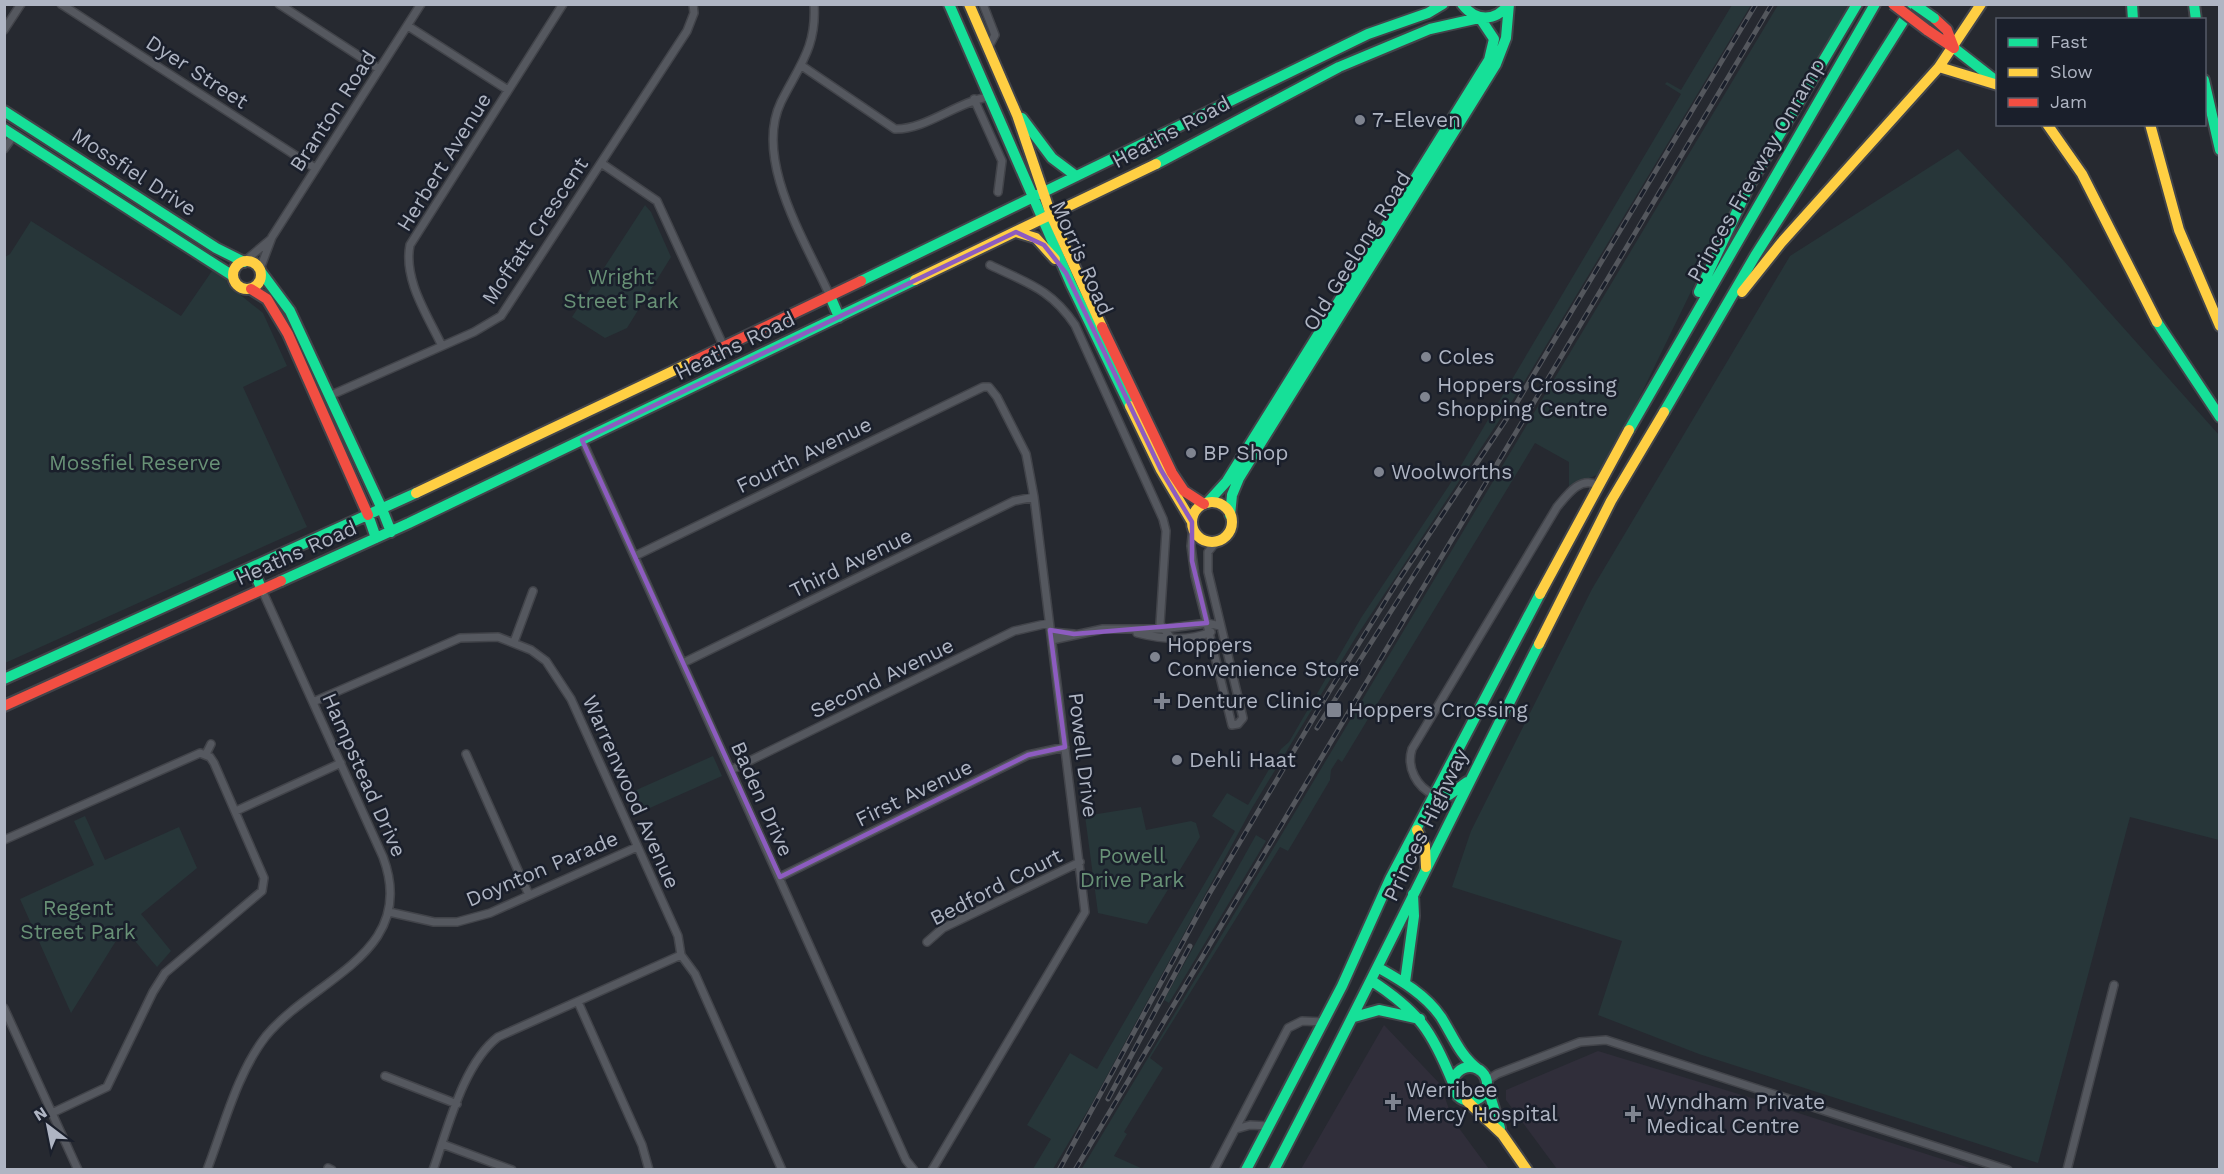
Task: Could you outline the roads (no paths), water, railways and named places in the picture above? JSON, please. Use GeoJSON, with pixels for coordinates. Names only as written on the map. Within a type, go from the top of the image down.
{"type":"FeatureCollection","features":[{"type":"Feature","properties":{"kind":"main road","name":"Morris Road"},"geometry":{"type":"LineString","coordinates":[[949,4],[988,97],[1038,194]]}},
{"type":"Feature","properties":{"kind":"main road","name":"Morris Road"},"geometry":{"type":"LineString","coordinates":[[969,4],[1013,105],[1038,194],[1066,273],[1161,470],[1193,524]]}},
{"type":"Feature","properties":{"kind":"main road","name":"Heaths Road"},"geometry":{"type":"LineString","coordinates":[[4,678],[382,509],[830,296],[1368,34],[1428,13],[1443,4]]}},
{"type":"Feature","properties":{"kind":"main road"},"geometry":{"type":"LineString","coordinates":[[1462,4],[1471,15],[1480,18]]}},
{"type":"Feature","properties":{"kind":"main road","name":"Heaths Road"},"geometry":{"type":"LineString","coordinates":[[4,706],[391,532],[1149,168],[1340,67],[1430,29],[1497,16],[1509,4]]}},
{"type":"Feature","properties":{"kind":"main road","name":"Old Geelong Road"},"geometry":{"type":"LineString","coordinates":[[1206,504],[1227,481],[1299,372],[1444,138],[1502,52],[1509,4]]}},
{"type":"Feature","properties":{"kind":"main road"},"geometry":{"type":"LineString","coordinates":[[1670,356],[1749,186],[1857,4]]}},
{"type":"Feature","properties":{"kind":"main road","name":"Princes Freeway Onramp"},"geometry":{"type":"LineString","coordinates":[[1670,356],[1875,4]]}},
{"type":"Feature","properties":{"kind":"main road"},"geometry":{"type":"LineString","coordinates":[[1893,4],[1996,81]]}},
{"type":"Feature","properties":{"kind":"main road"},"geometry":{"type":"LineString","coordinates":[[1705,342],[1755,256],[1914,4],[1947,30],[1954,48]]}},
{"type":"Feature","properties":{"kind":"main road"},"geometry":{"type":"LineString","coordinates":[[1705,342],[1781,243],[1939,67],[1954,48],[1981,4]]}},
{"type":"Feature","properties":{"kind":"main road","name":"Old Geelong Road"},"geometry":{"type":"LineString","coordinates":[[1463,111],[1493,49],[1493,34],[1480,18]]}},
{"type":"Feature","properties":{"kind":"main road"},"geometry":{"type":"LineString","coordinates":[[1939,67],[1996,82]]}},
{"type":"Feature","properties":{"kind":"main road"},"geometry":{"type":"LineString","coordinates":[[988,97],[999,87],[999,74]]}},
{"type":"Feature","properties":{"kind":"main road"},"geometry":{"type":"LineString","coordinates":[[2206,85],[2220,150]]}},
{"type":"Feature","properties":{"kind":"main road"},"geometry":{"type":"LineString","coordinates":[[1013,105],[1049,155],[1064,169],[1076,176]]}},
{"type":"Feature","properties":{"kind":"main road","name":"Mossfiel Drive"},"geometry":{"type":"LineString","coordinates":[[4,111],[216,248],[244,261]]}},
{"type":"Feature","properties":{"kind":"main road"},"geometry":{"type":"LineString","coordinates":[[2048,126],[2082,174],[2158,324],[2220,417]]}},
{"type":"Feature","properties":{"kind":"main road"},"geometry":{"type":"LineString","coordinates":[[2151,126],[2179,230],[2220,326]]}},
{"type":"Feature","properties":{"kind":"main road","name":"Mossfiel Drive"},"geometry":{"type":"LineString","coordinates":[[9,132],[233,276]]}},
{"type":"Feature","properties":{"kind":"main road","name":"Morris Road"},"geometry":{"type":"LineString","coordinates":[[1046,217],[1172,473],[1184,491],[1206,504]]}},
{"type":"Feature","properties":{"kind":"main road"},"geometry":{"type":"LineString","coordinates":[[1016,232],[1036,238],[1066,273]]}},
{"type":"Feature","properties":{"kind":"main road"},"geometry":{"type":"LineString","coordinates":[[376,538],[324,399],[286,303],[254,263],[244,261],[236,267],[233,276],[240,287],[261,292],[277,312],[324,399],[382,509],[391,532]]}},
{"type":"Feature","properties":{"kind":"main road"},"geometry":{"type":"LineString","coordinates":[[251,288],[260,280],[260,271]]}},
{"type":"Feature","properties":{"kind":"main road"},"geometry":{"type":"LineString","coordinates":[[830,296],[840,317]]}},
{"type":"Feature","properties":{"kind":"main road","name":"Princes Highway"},"geometry":{"type":"LineString","coordinates":[[1274,1170],[1379,968],[1426,863],[1611,501],[1705,342]]}},
{"type":"Feature","properties":{"kind":"main road","name":"Princes Highway"},"geometry":{"type":"LineString","coordinates":[[1246,1170],[1324,1022],[1434,795],[1598,484],[1670,356]]}},
{"type":"Feature","properties":{"kind":"main road","name":"Old Geelong Road"},"geometry":{"type":"LineString","coordinates":[[1230,515],[1232,495],[1239,478],[1299,372]]}},
{"type":"Feature","properties":{"kind":"main road"},"geometry":{"type":"LineString","coordinates":[[1598,484],[1606,491],[1611,501]]}},
{"type":"Feature","properties":{"kind":"main road"},"geometry":{"type":"LineString","coordinates":[[1206,504],[1221,505],[1230,515],[1230,531],[1216,542],[1202,539],[1193,524],[1198,509],[1206,504]]}},
{"type":"Feature","properties":{"kind":"main road"},"geometry":{"type":"LineString","coordinates":[[252,567],[262,590]]}},
{"type":"Feature","properties":{"kind":"main road"},"geometry":{"type":"LineString","coordinates":[[1434,795],[1449,795],[1470,778]]}},
{"type":"Feature","properties":{"kind":"main road"},"geometry":{"type":"LineString","coordinates":[[1417,830],[1425,846],[1426,863]]}},
{"type":"Feature","properties":{"kind":"main road"},"geometry":{"type":"LineString","coordinates":[[1405,982],[1404,957],[1416,914],[1413,893]]}},
{"type":"Feature","properties":{"kind":"main road"},"geometry":{"type":"LineString","coordinates":[[1352,963],[1379,968],[1405,982],[1424,997],[1438,1013],[1465,1061],[1484,1077],[1490,1104],[1502,1134]]}},
{"type":"Feature","properties":{"kind":"main road"},"geometry":{"type":"LineString","coordinates":[[1352,963],[1372,981],[1406,1004],[1423,1020],[1436,1039],[1457,1095],[1467,1101],[1502,1134],[1527,1170]]}},
{"type":"Feature","properties":{"kind":"main road"},"geometry":{"type":"LineString","coordinates":[[1354,1017],[1377,1009],[1395,1010],[1423,1020]]}},
{"type":"Feature","properties":{"kind":"main road"},"geometry":{"type":"LineString","coordinates":[[1453,1083],[1463,1069],[1484,1077]]}},
{"type":"Feature","properties":{"kind":"main road"},"geometry":{"type":"LineString","coordinates":[[1467,1101],[1478,1099],[1484,1077]]}},
{"type":"Feature","properties":{"kind":"street"},"geometry":{"type":"LineString","coordinates":[[4,30],[21,4]]}},
{"type":"Feature","properties":{"kind":"street","name":"Dyer Street"},"geometry":{"type":"LineString","coordinates":[[61,4],[315,168]]}},
{"type":"Feature","properties":{"kind":"street"},"geometry":{"type":"LineString","coordinates":[[279,4],[379,69]]}},
{"type":"Feature","properties":{"kind":"street","name":"Branton Road"},"geometry":{"type":"LineString","coordinates":[[260,271],[272,237],[421,4]]}},
{"type":"Feature","properties":{"kind":"street","name":"Herbert Avenue"},"geometry":{"type":"LineString","coordinates":[[442,346],[412,281],[408,256],[410,245],[563,4]]}},
{"type":"Feature","properties":{"kind":"street","name":"Moffatt Crescent"},"geometry":{"type":"LineString","coordinates":[[324,399],[442,346],[501,316],[687,31],[694,13],[693,4]]}},
{"type":"Feature","properties":{"kind":"street"},"geometry":{"type":"LineString","coordinates":[[814,4],[815,22],[811,43],[802,66],[780,104],[773,132],[772,152],[780,186],[830,296]]}},
{"type":"Feature","properties":{"kind":"street"},"geometry":{"type":"LineString","coordinates":[[983,4],[995,35],[988,48]]}},
{"type":"Feature","properties":{"kind":"street"},"geometry":{"type":"LineString","coordinates":[[408,26],[508,90]]}},
{"type":"Feature","properties":{"kind":"street"},"geometry":{"type":"LineString","coordinates":[[802,66],[895,129],[911,127],[974,99],[988,97]]}},
{"type":"Feature","properties":{"kind":"street"},"geometry":{"type":"LineString","coordinates":[[974,99],[980,88],[979,76]]}},
{"type":"Feature","properties":{"kind":"street"},"geometry":{"type":"LineString","coordinates":[[974,99],[1002,161],[998,192]]}},
{"type":"Feature","properties":{"kind":"street"},"geometry":{"type":"LineString","coordinates":[[4,149],[9,132]]}},
{"type":"Feature","properties":{"kind":"street"},"geometry":{"type":"LineString","coordinates":[[601,164],[657,201],[724,347]]}},
{"type":"Feature","properties":{"kind":"street","name":"Branton Road"},"geometry":{"type":"LineString","coordinates":[[244,261],[272,237]]}},
{"type":"Feature","properties":{"kind":"street","name":"Morris Road"},"geometry":{"type":"LineString","coordinates":[[990,265],[1032,283],[1056,300],[1067,313],[1082,339],[1163,519],[1166,531],[1160,617],[1163,629]]}},
{"type":"Feature","properties":{"kind":"street","name":"Powell Drive"},"geometry":{"type":"LineString","coordinates":[[932,1170],[1085,912],[1034,497],[1026,454],[997,397],[989,387]]}},
{"type":"Feature","properties":{"kind":"street","name":"Fourth Avenue"},"geometry":{"type":"LineString","coordinates":[[635,556],[975,389],[989,387]]}},
{"type":"Feature","properties":{"kind":"street","name":"Baden Drive"},"geometry":{"type":"LineString","coordinates":[[582,440],[906,1160],[914,1170]]}},
{"type":"Feature","properties":{"kind":"street"},"geometry":{"type":"LineString","coordinates":[[1434,795],[1425,791],[1412,770],[1410,756],[1412,749],[1557,507],[1573,488],[1582,483],[1598,484]]}},
{"type":"Feature","properties":{"kind":"street","name":"Third Avenue"},"geometry":{"type":"LineString","coordinates":[[683,663],[1014,501],[1034,497]]}},
{"type":"Feature","properties":{"kind":"street"},"geometry":{"type":"LineString","coordinates":[[1193,524],[1192,561],[1232,725],[1238,724],[1243,718],[1206,558],[1216,542]]}},
{"type":"Feature","properties":{"kind":"street","name":"Hampstead Drive"},"geometry":{"type":"LineString","coordinates":[[207,1170],[255,1052],[282,1021],[361,957],[382,931],[388,912],[389,873],[262,590]]}},
{"type":"Feature","properties":{"kind":"street"},"geometry":{"type":"LineString","coordinates":[[514,642],[533,591]]}},
{"type":"Feature","properties":{"kind":"street"},"geometry":{"type":"LineString","coordinates":[[1052,640],[1103,629],[1163,629],[1207,623],[1220,626]]}},
{"type":"Feature","properties":{"kind":"street"},"geometry":{"type":"LineString","coordinates":[[1129,630],[1171,638],[1189,638],[1210,633],[1220,626]]}},
{"type":"Feature","properties":{"kind":"street","name":"Second Avenue"},"geometry":{"type":"LineString","coordinates":[[731,770],[1014,631],[1050,628],[1074,634]]}},
{"type":"Feature","properties":{"kind":"street"},"geometry":{"type":"LineString","coordinates":[[1179,628],[1189,638]]}},
{"type":"Feature","properties":{"kind":"street"},"geometry":{"type":"LineString","coordinates":[[1171,638],[1179,628]]}},
{"type":"Feature","properties":{"kind":"street"},"geometry":{"type":"LineString","coordinates":[[1163,629],[1171,638]]}},
{"type":"Feature","properties":{"kind":"street","name":"Warrenwood Avenue"},"geometry":{"type":"LineString","coordinates":[[314,702],[460,638],[498,637],[514,642],[546,661],[558,676],[678,936],[681,955],[694,974],[782,1170]]}},
{"type":"Feature","properties":{"kind":"street"},"geometry":{"type":"LineString","coordinates":[[206,754],[211,744]]}},
{"type":"Feature","properties":{"kind":"street","name":"First Avenue"},"geometry":{"type":"LineString","coordinates":[[780,877],[1028,755],[1065,747]]}},
{"type":"Feature","properties":{"kind":"street"},"geometry":{"type":"LineString","coordinates":[[4,840],[195,754],[206,754],[214,763],[268,885],[165,973],[153,992],[112,1081],[107,1087],[52,1113]]}},
{"type":"Feature","properties":{"kind":"street"},"geometry":{"type":"LineString","coordinates":[[466,754],[529,895]]}},
{"type":"Feature","properties":{"kind":"street"},"geometry":{"type":"LineString","coordinates":[[236,811],[341,763]]}},
{"type":"Feature","properties":{"kind":"street","name":"Doynton Parade"},"geometry":{"type":"LineString","coordinates":[[388,912],[434,922],[457,922],[490,913],[637,847]]}},
{"type":"Feature","properties":{"kind":"street"},"geometry":{"type":"LineString","coordinates":[[1406,851],[1417,851],[1426,863]]}},
{"type":"Feature","properties":{"kind":"street","name":"Bedford Court"},"geometry":{"type":"LineString","coordinates":[[927,942],[944,928],[1080,862]]}},
{"type":"Feature","properties":{"kind":"street"},"geometry":{"type":"LineString","coordinates":[[433,1170],[472,1067],[488,1045],[498,1037],[681,955]]}},
{"type":"Feature","properties":{"kind":"street"},"geometry":{"type":"LineString","coordinates":[[2067,1170],[2114,985]]}},
{"type":"Feature","properties":{"kind":"street"},"geometry":{"type":"LineString","coordinates":[[578,1002],[642,1145],[649,1170]]}},
{"type":"Feature","properties":{"kind":"street"},"geometry":{"type":"LineString","coordinates":[[4,1008],[78,1170]]}},
{"type":"Feature","properties":{"kind":"street"},"geometry":{"type":"LineString","coordinates":[[1214,1170],[1288,1028],[1293,1024],[1324,1022]]}},
{"type":"Feature","properties":{"kind":"street"},"geometry":{"type":"LineString","coordinates":[[1484,1077],[1580,1042],[1606,1040],[2008,1170]]}},
{"type":"Feature","properties":{"kind":"street"},"geometry":{"type":"LineString","coordinates":[[385,1076],[457,1104]]}},
{"type":"Feature","properties":{"kind":"street"},"geometry":{"type":"LineString","coordinates":[[1236,1129],[1250,1125],[1269,1126]]}},
{"type":"Feature","properties":{"kind":"street"},"geometry":{"type":"LineString","coordinates":[[442,1144],[512,1170]]}},
{"type":"Feature","properties":{"kind":"railway"},"geometry":{"type":"LineString","coordinates":[[1059,1170],[1208,896],[1330,690],[1396,584],[1513,409],[1756,4]]}},
{"type":"Feature","properties":{"kind":"railway"},"geometry":{"type":"LineString","coordinates":[[1075,1170],[1772,4]]}},
{"type":"Feature","properties":{"kind":"railway"},"geometry":{"type":"LineString","coordinates":[[1317,728],[1428,553]]}},
{"type":"Feature","properties":{"kind":"railway"},"geometry":{"type":"LineString","coordinates":[[1108,1099],[1190,946]]}},
{"type":"Feature","properties":{"kind":"place","name":"7-Eleven"},"geometry":{"type":"Point","coordinates":[1360,120]}},
{"type":"Feature","properties":{"kind":"place","name":"Coles"},"geometry":{"type":"Point","coordinates":[1426,357]}},
{"type":"Feature","properties":{"kind":"place","name":"Hoppers Crossing Shopping Centre"},"geometry":{"type":"Point","coordinates":[1425,397]}},
{"type":"Feature","properties":{"kind":"place","name":"BP Shop"},"geometry":{"type":"Point","coordinates":[1191,453]}},
{"type":"Feature","properties":{"kind":"place","name":"Woolworths"},"geometry":{"type":"Point","coordinates":[1379,472]}},
{"type":"Feature","properties":{"kind":"place","name":"Hoppers Convenience Store"},"geometry":{"type":"Point","coordinates":[1155,657]}},
{"type":"Feature","properties":{"kind":"place","name":"Denture Clinic"},"geometry":{"type":"Point","coordinates":[1162,701]}},
{"type":"Feature","properties":{"kind":"place","name":"Hoppers Crossing"},"geometry":{"type":"Point","coordinates":[1334,710]}},
{"type":"Feature","properties":{"kind":"place","name":"Dehli Haat"},"geometry":{"type":"Point","coordinates":[1177,760]}},
{"type":"Feature","properties":{"kind":"place","name":"Werribee Mercy Hospital"},"geometry":{"type":"Point","coordinates":[1393,1102]}},
{"type":"Feature","properties":{"kind":"place","name":"Wyndham Private Medical Centre"},"geometry":{"type":"Point","coordinates":[1633,1114]}},
{"type":"Feature","properties":{"kind":"park label","name":"Wright Street Park"},"geometry":{"type":"Point","coordinates":[621,289]}},
{"type":"Feature","properties":{"kind":"park label","name":"Mossfiel Reserve"},"geometry":{"type":"Point","coordinates":[135,463]}},
{"type":"Feature","properties":{"kind":"park label","name":"Powell Drive Park"},"geometry":{"type":"Point","coordinates":[1132,868]}},
{"type":"Feature","properties":{"kind":"park label","name":"Regent Street Park"},"geometry":{"type":"Point","coordinates":[78,920]}}]}
